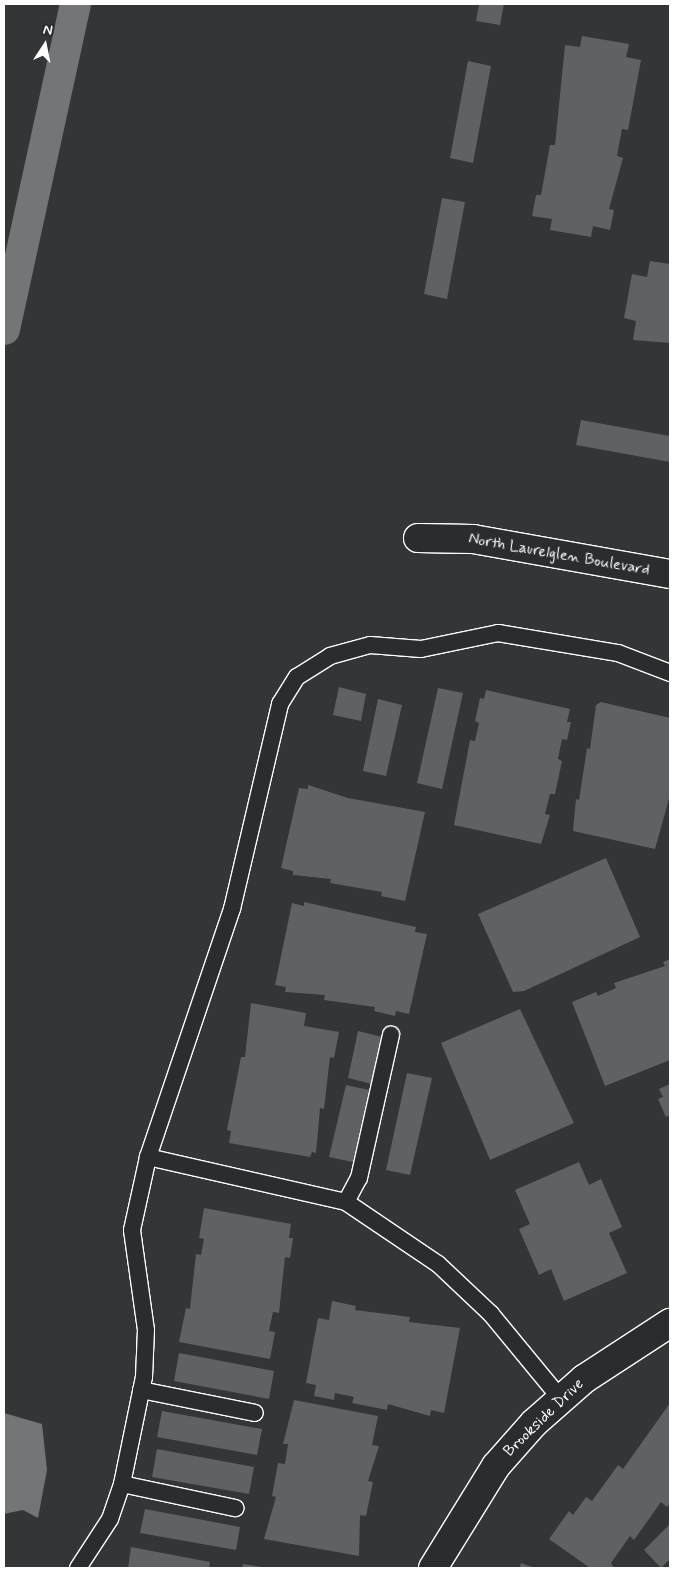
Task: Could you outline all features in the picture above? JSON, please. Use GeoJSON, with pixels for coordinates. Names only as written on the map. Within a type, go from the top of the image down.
{"type":"FeatureCollection","features":[{"type":"Feature","properties":{"kind":"street","name":"North Laurelglen Boulevard"},"geometry":{"type":"LineString","coordinates":[[418,538],[473,538],[670,574]]}},
{"type":"Feature","properties":{"kind":"street","name":"Brookside Drive"},"geometry":{"type":"LineString","coordinates":[[433,1568],[496,1466],[562,1399],[630,1346],[670,1323]]}},
{"type":"Feature","properties":{"kind":"lane"},"geometry":{"type":"LineString","coordinates":[[78,1568],[110,1519],[122,1484],[141,1390],[146,1330],[132,1230],[148,1157],[232,909],[280,704],[297,677],[330,656],[370,645],[421,649],[498,633],[618,653],[670,673]]}},
{"type":"Feature","properties":{"kind":"lane"},"geometry":{"type":"LineString","coordinates":[[346,1202],[359,1178],[391,1035]]}},
{"type":"Feature","properties":{"kind":"lane"},"geometry":{"type":"LineString","coordinates":[[148,1157],[346,1202],[438,1264],[491,1314],[562,1399]]}},
{"type":"Feature","properties":{"kind":"lane"},"geometry":{"type":"LineString","coordinates":[[141,1390],[255,1413]]}},
{"type":"Feature","properties":{"kind":"lane"},"geometry":{"type":"LineString","coordinates":[[122,1484],[235,1508]]}},
{"type":"Feature","properties":{"kind":"shaded area"},"geometry":{"type":"Polygon","coordinates":[[[4,1413],[42,1424],[47,1470],[38,1518],[23,1510],[4,1514],[4,1413]]]}},
{"type":"Feature","properties":{"kind":"building"},"geometry":{"type":"Polygon","coordinates":[[[479,4],[504,4],[500,25],[476,21],[479,4]]]}},
{"type":"Feature","properties":{"kind":"building"},"geometry":{"type":"Polygon","coordinates":[[[582,36],[629,44],[626,57],[641,60],[628,130],[622,129],[617,156],[623,158],[609,209],[614,210],[610,230],[593,226],[591,237],[550,230],[552,219],[532,216],[536,195],[541,195],[550,145],[555,145],[565,45],[580,47],[582,36]]]}},
{"type":"Feature","properties":{"kind":"building"},"geometry":{"type":"Polygon","coordinates":[[[468,61],[491,66],[473,163],[450,158],[468,61]]]}},
{"type":"Feature","properties":{"kind":"building"},"geometry":{"type":"Polygon","coordinates":[[[442,198],[465,202],[447,299],[424,294],[442,198]]]}},
{"type":"Feature","properties":{"kind":"building"},"geometry":{"type":"Polygon","coordinates":[[[650,261],[670,264],[670,343],[633,340],[636,321],[624,318],[632,274],[647,277],[650,261]]]}},
{"type":"Feature","properties":{"kind":"building"},"geometry":{"type":"Polygon","coordinates":[[[581,420],[670,436],[670,462],[576,445],[581,420]]]}},
{"type":"Feature","properties":{"kind":"building"},"geometry":{"type":"Polygon","coordinates":[[[339,687],[366,694],[361,721],[333,715],[339,687]]]}},
{"type":"Feature","properties":{"kind":"building"},"geometry":{"type":"Polygon","coordinates":[[[438,688],[463,693],[442,789],[417,783],[438,688]]]}},
{"type":"Feature","properties":{"kind":"building"},"geometry":{"type":"Polygon","coordinates":[[[486,690],[570,709],[567,722],[571,722],[567,740],[562,739],[558,759],[562,761],[555,794],[550,794],[545,814],[550,815],[541,844],[454,825],[470,740],[475,741],[479,723],[475,721],[480,698],[484,699],[486,690]]]}},
{"type":"Feature","properties":{"kind":"building"},"geometry":{"type":"Polygon","coordinates":[[[378,699],[402,705],[386,776],[363,771],[378,699]]]}},
{"type":"Feature","properties":{"kind":"building"},"geometry":{"type":"Polygon","coordinates":[[[601,702],[670,718],[670,795],[655,849],[573,831],[576,799],[579,800],[587,748],[590,749],[596,705],[601,702]]]}},
{"type":"Feature","properties":{"kind":"building"},"geometry":{"type":"Polygon","coordinates":[[[308,785],[348,798],[425,812],[405,901],[381,896],[382,892],[330,883],[331,879],[293,875],[293,871],[281,868],[299,788],[308,789],[308,785]]]}},
{"type":"Feature","properties":{"kind":"building"},"geometry":{"type":"Polygon","coordinates":[[[606,858],[640,937],[524,991],[513,992],[478,914],[606,858]]]}},
{"type":"Feature","properties":{"kind":"building"},"geometry":{"type":"Polygon","coordinates":[[[304,902],[416,927],[415,932],[427,934],[409,1014],[396,1011],[395,1016],[374,1011],[375,1007],[324,1000],[325,995],[285,992],[286,987],[275,985],[292,903],[304,906],[304,902]]]}},
{"type":"Feature","properties":{"kind":"building"},"geometry":{"type":"Polygon","coordinates":[[[670,959],[670,1060],[605,1086],[572,1002],[596,992],[598,996],[616,988],[614,983],[665,966],[663,962],[670,959]]]}},
{"type":"Feature","properties":{"kind":"building"},"geometry":{"type":"Polygon","coordinates":[[[251,1003],[306,1013],[304,1026],[339,1032],[334,1058],[330,1057],[324,1109],[320,1108],[316,1153],[312,1152],[310,1157],[229,1143],[231,1131],[227,1130],[241,1057],[245,1057],[251,1003]]]}},
{"type":"Feature","properties":{"kind":"building"},"geometry":{"type":"Polygon","coordinates":[[[520,1009],[574,1123],[490,1160],[441,1043],[520,1009]]]}},
{"type":"Feature","properties":{"kind":"building"},"geometry":{"type":"Polygon","coordinates":[[[358,1031],[382,1037],[372,1084],[348,1078],[358,1031]]]}},
{"type":"Feature","properties":{"kind":"building"},"geometry":{"type":"Polygon","coordinates":[[[407,1073],[432,1078],[410,1175],[386,1170],[407,1073]]]}},
{"type":"Feature","properties":{"kind":"building"},"geometry":{"type":"Polygon","coordinates":[[[670,1084],[670,1115],[666,1117],[658,1099],[663,1097],[659,1089],[670,1084]]]}},
{"type":"Feature","properties":{"kind":"building"},"geometry":{"type":"Polygon","coordinates":[[[346,1085],[369,1090],[353,1162],[329,1157],[346,1085]]]}},
{"type":"Feature","properties":{"kind":"building"},"geometry":{"type":"Polygon","coordinates":[[[579,1162],[589,1185],[601,1179],[622,1227],[609,1233],[627,1273],[564,1301],[551,1269],[539,1275],[519,1229],[530,1224],[515,1190],[579,1162]]]}},
{"type":"Feature","properties":{"kind":"building"},"geometry":{"type":"Polygon","coordinates":[[[204,1208],[291,1224],[289,1238],[293,1238],[290,1258],[285,1257],[279,1313],[273,1312],[269,1331],[275,1332],[270,1359],[179,1342],[186,1308],[190,1309],[196,1254],[201,1255],[204,1239],[199,1238],[204,1208]]]}},
{"type":"Feature","properties":{"kind":"building"},"geometry":{"type":"Polygon","coordinates":[[[332,1301],[356,1306],[355,1310],[410,1317],[409,1322],[460,1328],[444,1413],[431,1410],[430,1416],[388,1404],[387,1410],[352,1403],[354,1397],[335,1393],[334,1400],[314,1396],[316,1385],[306,1383],[318,1318],[329,1320],[332,1301]]]}},
{"type":"Feature","properties":{"kind":"building"},"geometry":{"type":"Polygon","coordinates":[[[179,1353],[274,1371],[269,1399],[174,1381],[179,1353]]]}},
{"type":"Feature","properties":{"kind":"building"},"geometry":{"type":"Polygon","coordinates":[[[294,1400],[378,1416],[372,1445],[379,1446],[368,1481],[373,1482],[366,1516],[360,1515],[359,1556],[264,1539],[276,1497],[272,1496],[278,1463],[285,1464],[288,1444],[283,1444],[294,1400]]]}},
{"type":"Feature","properties":{"kind":"building"},"geometry":{"type":"Polygon","coordinates":[[[670,1403],[670,1503],[667,1507],[661,1502],[634,1540],[630,1536],[611,1563],[614,1568],[590,1568],[549,1539],[569,1511],[573,1515],[586,1497],[592,1501],[618,1465],[623,1469],[670,1403]]]}},
{"type":"Feature","properties":{"kind":"building"},"geometry":{"type":"Polygon","coordinates":[[[162,1411],[262,1429],[257,1455],[157,1437],[162,1411]]]}},
{"type":"Feature","properties":{"kind":"building"},"geometry":{"type":"Polygon","coordinates":[[[157,1449],[254,1467],[249,1494],[152,1477],[157,1449]]]}},
{"type":"Feature","properties":{"kind":"building"},"geometry":{"type":"Polygon","coordinates":[[[145,1509],[240,1527],[236,1550],[140,1533],[145,1509]]]}},
{"type":"Feature","properties":{"kind":"building"},"geometry":{"type":"Polygon","coordinates":[[[670,1524],[670,1559],[661,1568],[644,1550],[670,1524]]]}},
{"type":"Feature","properties":{"kind":"building"},"geometry":{"type":"Polygon","coordinates":[[[131,1547],[210,1562],[209,1568],[128,1568],[131,1547]]]}},
{"type":"Feature","properties":{"kind":"building"},"geometry":{"type":"Polygon","coordinates":[[[521,1563],[535,1568],[519,1568],[521,1563]]]}},
{"type":"Feature","properties":{"kind":"building"},"geometry":{"type":"Polygon","coordinates":[[[243,1564],[262,1567],[262,1568],[242,1568],[243,1564]]]}},
{"type":"Feature","properties":{"kind":"waterway"},"geometry":{"type":"LineString","coordinates":[[4,329],[75,4]]}}]}
